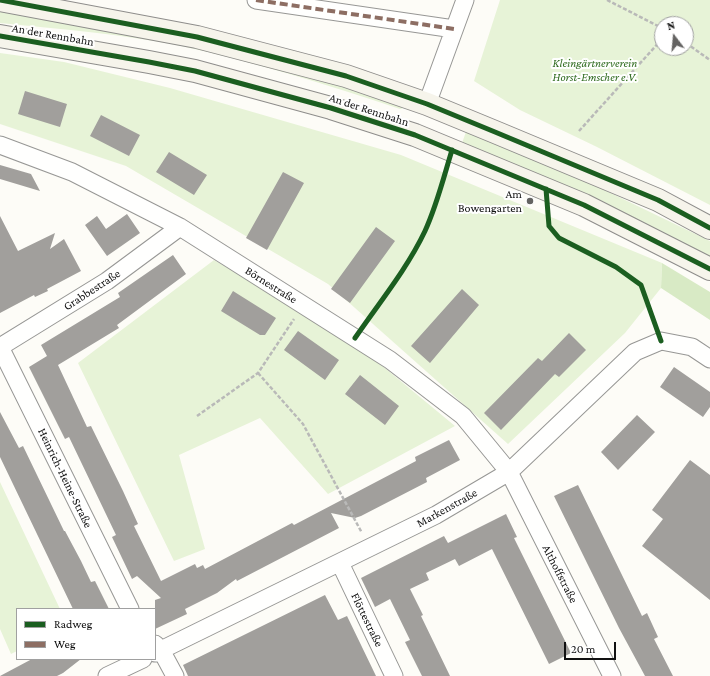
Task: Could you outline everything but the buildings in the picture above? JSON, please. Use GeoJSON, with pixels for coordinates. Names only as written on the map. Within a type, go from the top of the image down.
{"type":"FeatureCollection","features":[{"type":"Feature","properties":{"kind":"main road","name":"An der Rennbahn"},"geometry":{"type":"LineString","coordinates":[[0,0],[197,37],[346,76],[427,104],[658,200],[710,228]]}},
{"type":"Feature","properties":{"kind":"main road","name":"An der Rennbahn"},"geometry":{"type":"LineString","coordinates":[[0,36],[195,71],[330,108],[416,135],[584,205],[710,269]]}},
{"type":"Feature","properties":{"kind":"main road"},"geometry":{"type":"LineString","coordinates":[[416,135],[427,104]]}},
{"type":"Feature","properties":{"kind":"street"},"geometry":{"type":"LineString","coordinates":[[256,0],[454,29]]}},
{"type":"Feature","properties":{"kind":"street"},"geometry":{"type":"LineString","coordinates":[[427,104],[465,0]]}},
{"type":"Feature","properties":{"kind":"street","name":"Börnestraße"},"geometry":{"type":"LineString","coordinates":[[0,145],[72,172],[180,227],[390,360],[463,416],[509,472]]}},
{"type":"Feature","properties":{"kind":"street","name":"Grabbestraße"},"geometry":{"type":"LineString","coordinates":[[0,347],[107,281],[180,227]]}},
{"type":"Feature","properties":{"kind":"street","name":"Markenstraße"},"geometry":{"type":"LineString","coordinates":[[157,649],[340,563],[436,515],[509,472],[635,352],[661,341],[692,347],[710,359]]}},
{"type":"Feature","properties":{"kind":"street","name":"Heinrich-Heine-Straße"},"geometry":{"type":"LineString","coordinates":[[0,347],[130,608]]}},
{"type":"Feature","properties":{"kind":"street","name":"Althoffstraße"},"geometry":{"type":"LineString","coordinates":[[509,472],[612,676]]}},
{"type":"Feature","properties":{"kind":"street","name":"Flöttestraße"},"geometry":{"type":"LineString","coordinates":[[340,563],[394,676]]}},
{"type":"Feature","properties":{"kind":"street"},"geometry":{"type":"LineString","coordinates":[[157,649],[175,676]]}},
{"type":"Feature","properties":{"kind":"street"},"geometry":{"type":"LineString","coordinates":[[108,676],[141,660]]}},
{"type":"Feature","properties":{"kind":"path"},"geometry":{"type":"LineString","coordinates":[[607,0],[654,24]]}},
{"type":"Feature","properties":{"kind":"path"},"geometry":{"type":"LineString","coordinates":[[579,131],[654,48]]}},
{"type":"Feature","properties":{"kind":"path"},"geometry":{"type":"LineString","coordinates":[[694,49],[710,60]]}},
{"type":"Feature","properties":{"kind":"path"},"geometry":{"type":"LineString","coordinates":[[197,416],[258,372],[303,305]]}},
{"type":"Feature","properties":{"kind":"path"},"geometry":{"type":"LineString","coordinates":[[258,372],[303,424],[370,548]]}},
{"type":"Feature","properties":{"kind":"green space","name":"Kleingärtnerverein Horst-Emscher e.V."},"geometry":{"type":"Polygon","coordinates":[[[500,0],[710,0],[710,205],[597,147],[520,110],[474,81],[500,0]]]}},
{"type":"Feature","properties":{"kind":"green space"},"geometry":{"type":"Polygon","coordinates":[[[0,11],[180,42],[333,83],[404,106],[400,109],[291,74],[181,46],[114,35],[0,23],[0,11]]]}},
{"type":"Feature","properties":{"kind":"green space"},"geometry":{"type":"Polygon","coordinates":[[[0,53],[64,62],[170,88],[401,155],[662,263],[661,288],[625,333],[508,444],[328,284],[126,166],[0,124],[0,53]]]}},
{"type":"Feature","properties":{"kind":"green space"},"geometry":{"type":"Polygon","coordinates":[[[467,129],[590,183],[710,241],[710,258],[462,143],[467,129]]]}},
{"type":"Feature","properties":{"kind":"green space"},"geometry":{"type":"Polygon","coordinates":[[[214,260],[296,308],[374,359],[455,426],[328,494],[260,418],[179,455],[205,549],[174,561],[78,363],[214,260]]]}},
{"type":"Feature","properties":{"kind":"green space"},"geometry":{"type":"Polygon","coordinates":[[[662,263],[710,292],[710,320],[661,288],[662,263]]]}},
{"type":"Feature","properties":{"kind":"green space"},"geometry":{"type":"Polygon","coordinates":[[[0,482],[60,608],[16,608],[16,652],[11,654],[0,629],[0,482]]]}},
{"type":"Feature","properties":{"kind":"marked path"},"geometry":{"type":"LineString","coordinates":[[256,0],[454,29]]}},
{"type":"Feature","properties":{"kind":"cycle path"},"geometry":{"type":"LineString","coordinates":[[0,0],[197,37],[346,76],[427,104],[658,200],[710,228]]}},
{"type":"Feature","properties":{"kind":"cycle path"},"geometry":{"type":"LineString","coordinates":[[0,36],[195,71],[331,108],[415,135],[584,205],[710,269]]}},
{"type":"Feature","properties":{"kind":"cycle path"},"geometry":{"type":"LineString","coordinates":[[355,338],[410,259],[418,245],[433,211],[452,150]]}},
{"type":"Feature","properties":{"kind":"cycle path"},"geometry":{"type":"LineString","coordinates":[[546,189],[549,226],[559,238],[616,267],[641,285],[661,341]]}},
{"type":"Feature","properties":{"kind":"place","name":"Am Bowengarten"},"geometry":{"type":"Point","coordinates":[530,201]}}]}
